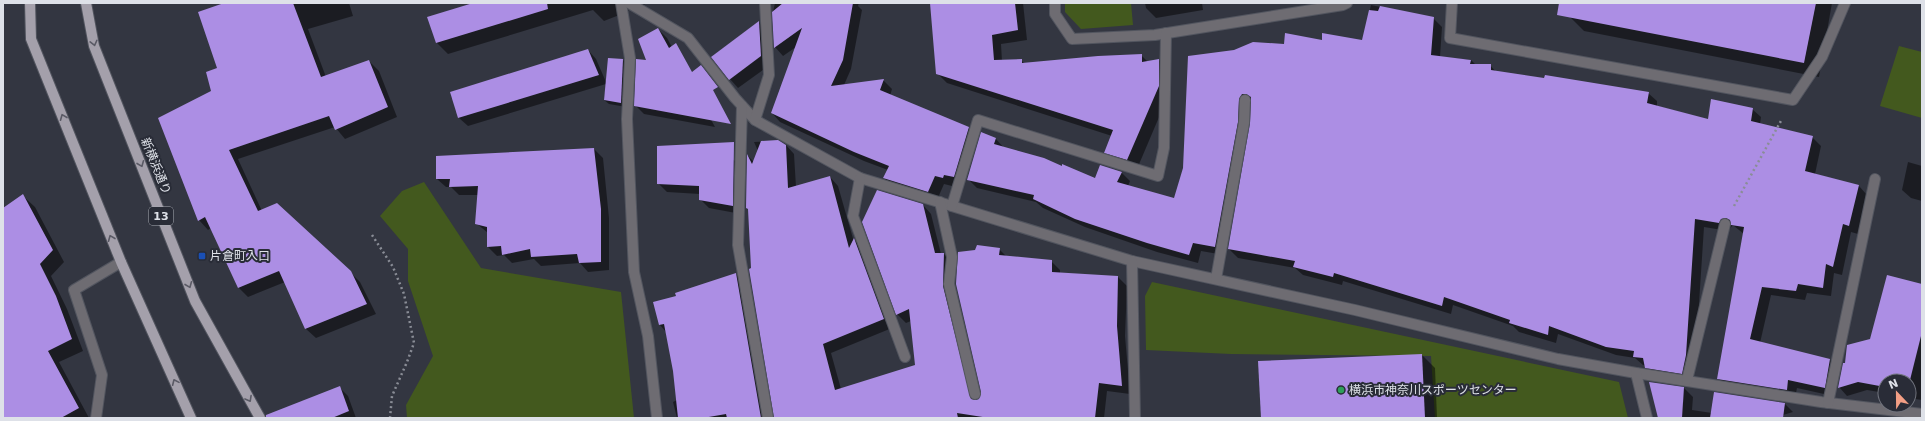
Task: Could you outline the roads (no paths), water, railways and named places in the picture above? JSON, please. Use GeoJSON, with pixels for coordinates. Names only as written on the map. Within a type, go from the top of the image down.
{"type":"FeatureCollection","features":[{"type":"Feature","properties":{"kind":"main road"},"geometry":{"type":"LineString","coordinates":[[30,3],[31,39],[121,262],[191,418]]}},
{"type":"Feature","properties":{"kind":"main road","name":"新横浜通り"},"geometry":{"type":"LineString","coordinates":[[88,3],[94,46],[195,301],[260,418]]}},
{"type":"Feature","properties":{"kind":"street"},"geometry":{"type":"LineString","coordinates":[[621,3],[630,58],[627,119],[634,272],[648,336],[657,418]]}},
{"type":"Feature","properties":{"kind":"street"},"geometry":{"type":"LineString","coordinates":[[629,3],[688,38],[742,106],[755,120],[860,178],[1132,261],[1216,279],[1558,359],[1636,373],[1828,403],[1922,414]]}},
{"type":"Feature","properties":{"kind":"street"},"geometry":{"type":"LineString","coordinates":[[755,120],[769,75],[765,3]]}},
{"type":"Feature","properties":{"kind":"street"},"geometry":{"type":"LineString","coordinates":[[1054,3],[1055,14],[1072,39],[1166,33],[1347,3]]}},
{"type":"Feature","properties":{"kind":"street"},"geometry":{"type":"LineString","coordinates":[[1452,3],[1450,38],[1793,100],[1822,57],[1845,3]]}},
{"type":"Feature","properties":{"kind":"street"},"geometry":{"type":"LineString","coordinates":[[952,206],[978,120],[1158,176],[1164,148],[1166,33]]}},
{"type":"Feature","properties":{"kind":"street"},"geometry":{"type":"LineString","coordinates":[[1216,279],[1244,123],[1245,100]]}},
{"type":"Feature","properties":{"kind":"street"},"geometry":{"type":"LineString","coordinates":[[742,106],[738,245],[768,418]]}},
{"type":"Feature","properties":{"kind":"street"},"geometry":{"type":"LineString","coordinates":[[860,178],[853,216],[905,357]]}},
{"type":"Feature","properties":{"kind":"street"},"geometry":{"type":"LineString","coordinates":[[1828,403],[1875,180]]}},
{"type":"Feature","properties":{"kind":"street"},"geometry":{"type":"LineString","coordinates":[[940,202],[952,257],[949,284],[975,394]]}},
{"type":"Feature","properties":{"kind":"street"},"geometry":{"type":"LineString","coordinates":[[1687,380],[1724,224]]}},
{"type":"Feature","properties":{"kind":"street"},"geometry":{"type":"LineString","coordinates":[[1132,261],[1136,418]]}},
{"type":"Feature","properties":{"kind":"street"},"geometry":{"type":"LineString","coordinates":[[96,418],[102,375],[74,290],[121,262]]}},
{"type":"Feature","properties":{"kind":"street"},"geometry":{"type":"LineString","coordinates":[[1636,373],[1647,418]]}},
{"type":"Feature","properties":{"kind":"place","name":"片倉町入口"},"geometry":{"type":"Point","coordinates":[202,256]}},
{"type":"Feature","properties":{"kind":"place","name":"横浜市神奈川スポーツセンター"},"geometry":{"type":"Point","coordinates":[1341,390]}}]}
